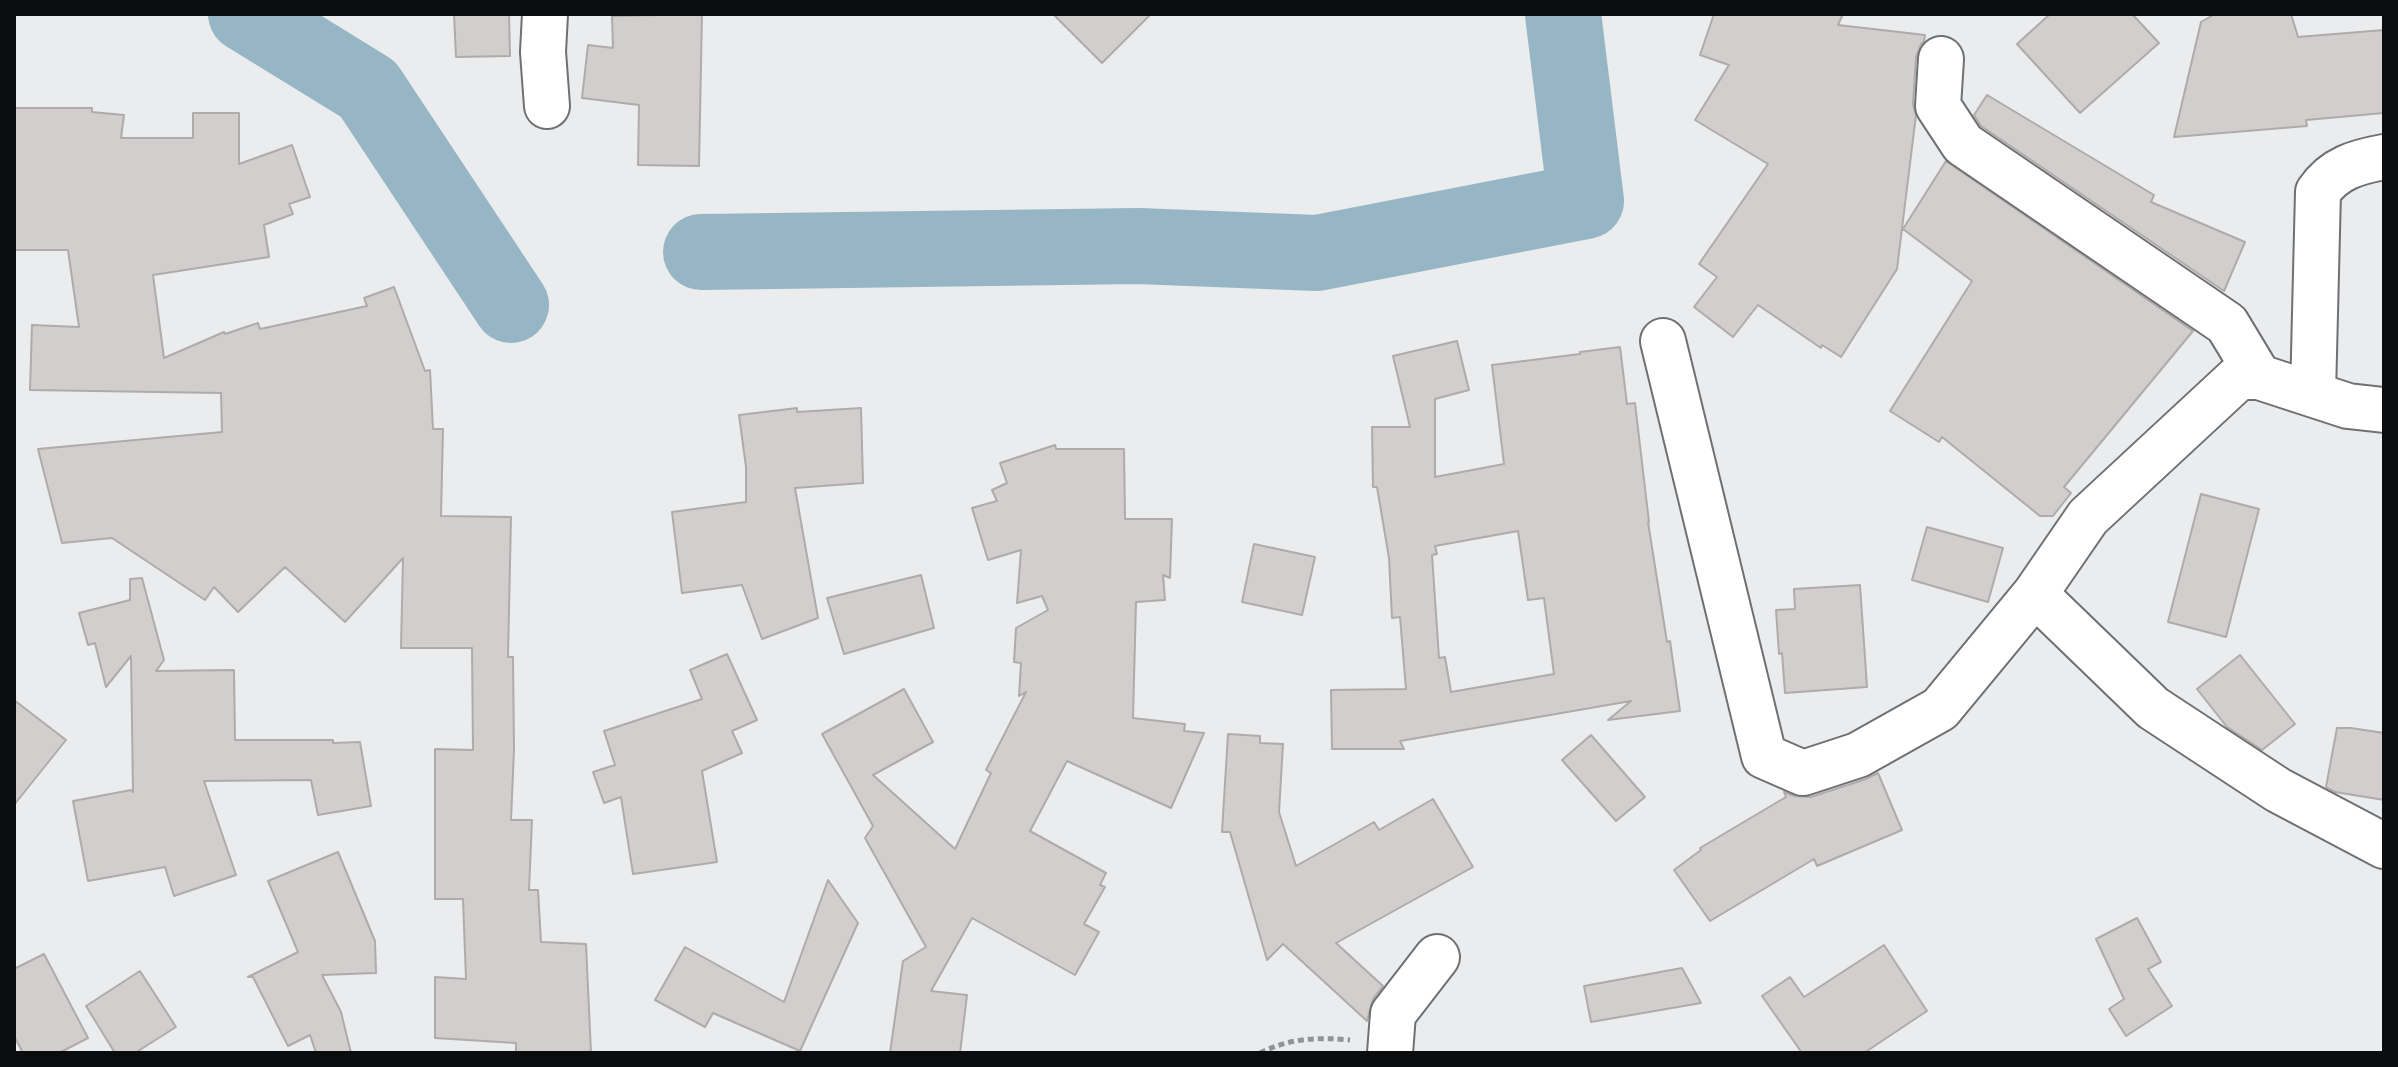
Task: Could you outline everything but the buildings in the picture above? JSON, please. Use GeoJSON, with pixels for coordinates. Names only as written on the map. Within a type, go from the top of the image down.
{"type":"FeatureCollection","features":[{"type":"Feature","properties":{"kind":"street"},"geometry":{"type":"LineString","coordinates":[[545,14],[543,52],[547,106]]}},
{"type":"Feature","properties":{"kind":"street"},"geometry":{"type":"LineString","coordinates":[[1941,59],[1938,106],[1963,144],[2227,324],[2259,377]]}},
{"type":"Feature","properties":{"kind":"street"},"geometry":{"type":"LineString","coordinates":[[2313,394],[2318,192],[2327,178],[2340,169],[2384,157]]}},
{"type":"Feature","properties":{"kind":"street"},"geometry":{"type":"LineString","coordinates":[[1663,341],[1764,756],[1803,773],[1858,755],[1940,709],[2035,594],[2088,517],[2239,377],[2259,377],[2348,406],[2384,410]]}},
{"type":"Feature","properties":{"kind":"street"},"geometry":{"type":"LineString","coordinates":[[2035,594],[2153,708],[2278,790],[2384,846]]}},
{"type":"Feature","properties":{"kind":"street"},"geometry":{"type":"LineString","coordinates":[[1391,1048],[1393,1014],[1437,957]]}},
{"type":"Feature","properties":{"kind":"path"},"geometry":{"type":"LineString","coordinates":[[1260,1053],[1274,1046],[1314,1037],[1391,1048]]}},
{"type":"Feature","properties":{"kind":"waterway"},"geometry":{"type":"LineString","coordinates":[[246,14],[368,89],[511,305]]}},
{"type":"Feature","properties":{"kind":"waterway"},"geometry":{"type":"LineString","coordinates":[[701,252],[1138,246],[1317,253],[1586,201],[1563,14]]}}]}
